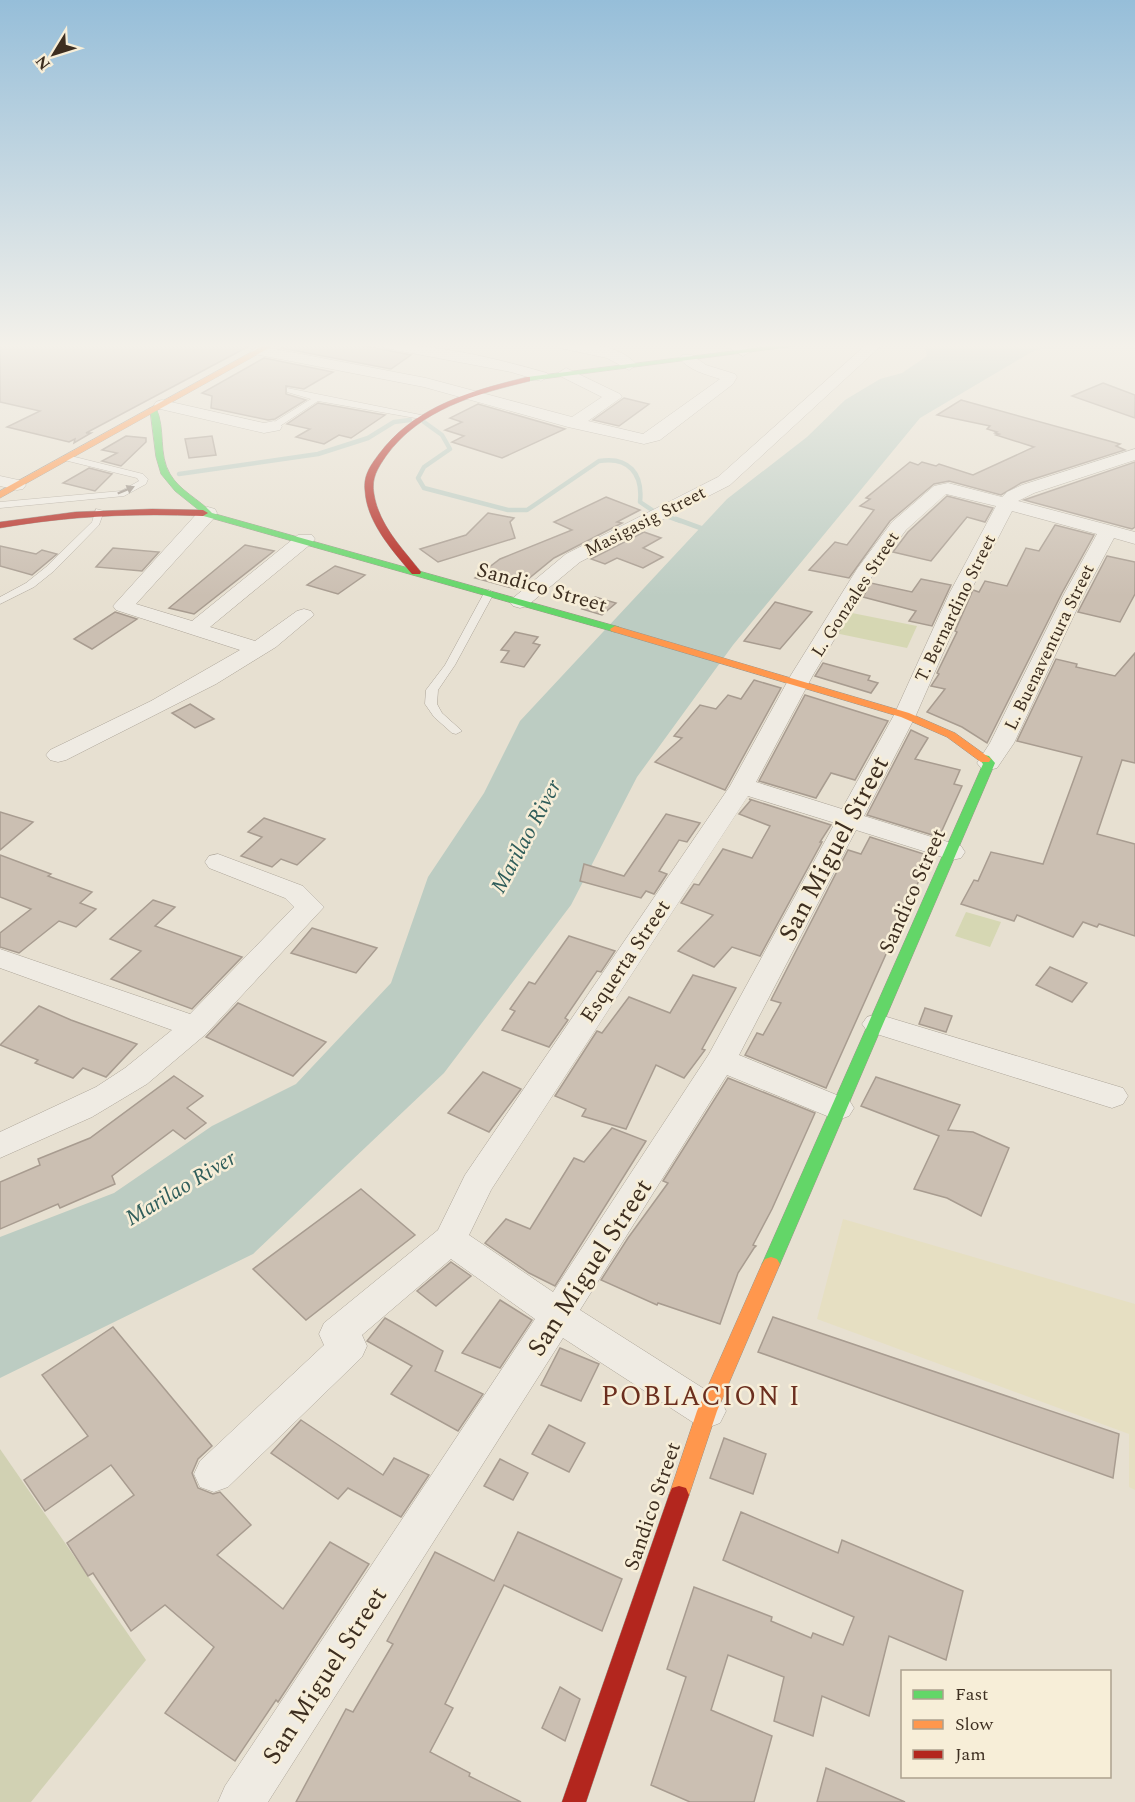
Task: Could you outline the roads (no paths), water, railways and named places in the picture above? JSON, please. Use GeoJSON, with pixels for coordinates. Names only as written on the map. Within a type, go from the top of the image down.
{"type":"FeatureCollection","features":[{"type":"Feature","properties":{"kind":"main road"},"geometry":{"type":"LineString","coordinates":[[0,495],[8,483],[67,458],[121,428]]}},
{"type":"Feature","properties":{"kind":"main road","name":"Sandico Street"},"geometry":{"type":"LineString","coordinates":[[161,428],[160,451],[164,473],[208,513]]}},
{"type":"Feature","properties":{"kind":"main road"},"geometry":{"type":"LineString","coordinates":[[407,428],[393,440],[369,478],[375,515],[389,541],[416,572]]}},
{"type":"Feature","properties":{"kind":"main road","name":"Sandico Street"},"geometry":{"type":"LineString","coordinates":[[0,525],[70,513],[99,511],[208,513],[799,682],[905,715],[951,735],[980,754],[989,763],[707,1411],[574,1802]]}},
{"type":"Feature","properties":{"kind":"street"},"geometry":{"type":"LineString","coordinates":[[594,428],[633,438],[654,436],[665,428]]}},
{"type":"Feature","properties":{"kind":"street","name":"Masigasig Street"},"geometry":{"type":"LineString","coordinates":[[520,602],[551,572],[573,558],[724,481],[783,428]]}},
{"type":"Feature","properties":{"kind":"street"},"geometry":{"type":"LineString","coordinates":[[1135,454],[1028,489],[1013,496],[1007,503],[1135,538]]}},
{"type":"Feature","properties":{"kind":"street","name":"L. Gonzales Street"},"geometry":{"type":"LineString","coordinates":[[799,682],[867,569],[899,526],[945,488],[1007,503]]}},
{"type":"Feature","properties":{"kind":"street","name":"T. Bernardino Street"},"geometry":{"type":"LineString","coordinates":[[905,715],[959,594],[1007,503]]}},
{"type":"Feature","properties":{"kind":"street"},"geometry":{"type":"LineString","coordinates":[[208,513],[123,606],[258,650]]}},
{"type":"Feature","properties":{"kind":"street","name":"L. Buenaventura Street"},"geometry":{"type":"LineString","coordinates":[[989,763],[1002,743],[1074,594],[1108,531]]}},
{"type":"Feature","properties":{"kind":"street"},"geometry":{"type":"LineString","coordinates":[[195,630],[218,608],[305,539]]}},
{"type":"Feature","properties":{"kind":"street"},"geometry":{"type":"LineString","coordinates":[[58,755],[131,720],[258,650],[304,615]]}},
{"type":"Feature","properties":{"kind":"street","name":"Esquerta Street"},"geometry":{"type":"LineString","coordinates":[[450,1240],[477,1184],[502,1145],[742,786],[799,682]]}},
{"type":"Feature","properties":{"kind":"street","name":"San Miguel Street"},"geometry":{"type":"LineString","coordinates":[[241,1802],[721,1060],[848,818],[905,715]]}},
{"type":"Feature","properties":{"kind":"street"},"geometry":{"type":"LineString","coordinates":[[742,786],[952,852]]}},
{"type":"Feature","properties":{"kind":"street"},"geometry":{"type":"LineString","coordinates":[[0,1146],[106,1096],[154,1062],[195,1027],[310,907],[294,892],[218,862]]}},
{"type":"Feature","properties":{"kind":"street"},"geometry":{"type":"LineString","coordinates":[[0,958],[195,1027]]}},
{"type":"Feature","properties":{"kind":"street"},"geometry":{"type":"LineString","coordinates":[[877,1024],[1112,1096]]}},
{"type":"Feature","properties":{"kind":"street"},"geometry":{"type":"LineString","coordinates":[[721,1060],[838,1108]]}},
{"type":"Feature","properties":{"kind":"street"},"geometry":{"type":"LineString","coordinates":[[214,1474],[349,1346],[337,1334],[450,1240],[558,1315],[707,1411]]}},
{"type":"Feature","properties":{"kind":"lane"},"geometry":{"type":"LineString","coordinates":[[0,505],[124,493],[143,482],[144,479],[131,473],[67,458]]}},
{"type":"Feature","properties":{"kind":"lane"},"geometry":{"type":"LineString","coordinates":[[0,601],[30,585],[50,569],[96,523],[99,511]]}},
{"type":"Feature","properties":{"kind":"lane"},"geometry":{"type":"LineString","coordinates":[[456,731],[438,715],[431,704],[432,690],[450,665],[489,593]]}},
{"type":"Feature","properties":{"kind":"water","name":"Marilao River"},"geometry":{"type":"Polygon","coordinates":[[[816,428],[912,428],[733,645],[637,777],[571,905],[444,1073],[253,1254],[0,1378],[0,1237],[114,1193],[212,1126],[296,1084],[391,983],[428,877],[484,793],[520,721],[727,499],[816,428]]]}},
{"type":"Feature","properties":{"kind":"waterway"},"geometry":{"type":"LineString","coordinates":[[179,474],[318,454],[368,438],[384,428]]}},
{"type":"Feature","properties":{"kind":"waterway"},"geometry":{"type":"LineString","coordinates":[[432,428],[442,435],[450,449],[424,467],[418,478],[424,488],[508,510],[527,510],[599,461],[609,460],[626,464],[632,469],[639,483],[640,502],[655,512]]}},
{"type":"Feature","properties":{"kind":"waterway"},"geometry":{"type":"LineString","coordinates":[[666,516],[680,521]]}},
{"type":"Feature","properties":{"kind":"waterway"},"geometry":{"type":"LineString","coordinates":[[676,519],[706,530]]}},
{"type":"Feature","properties":{"kind":"district","name":"POBLACION I"},"geometry":{"type":"Point","coordinates":[701,1396]}}]}
